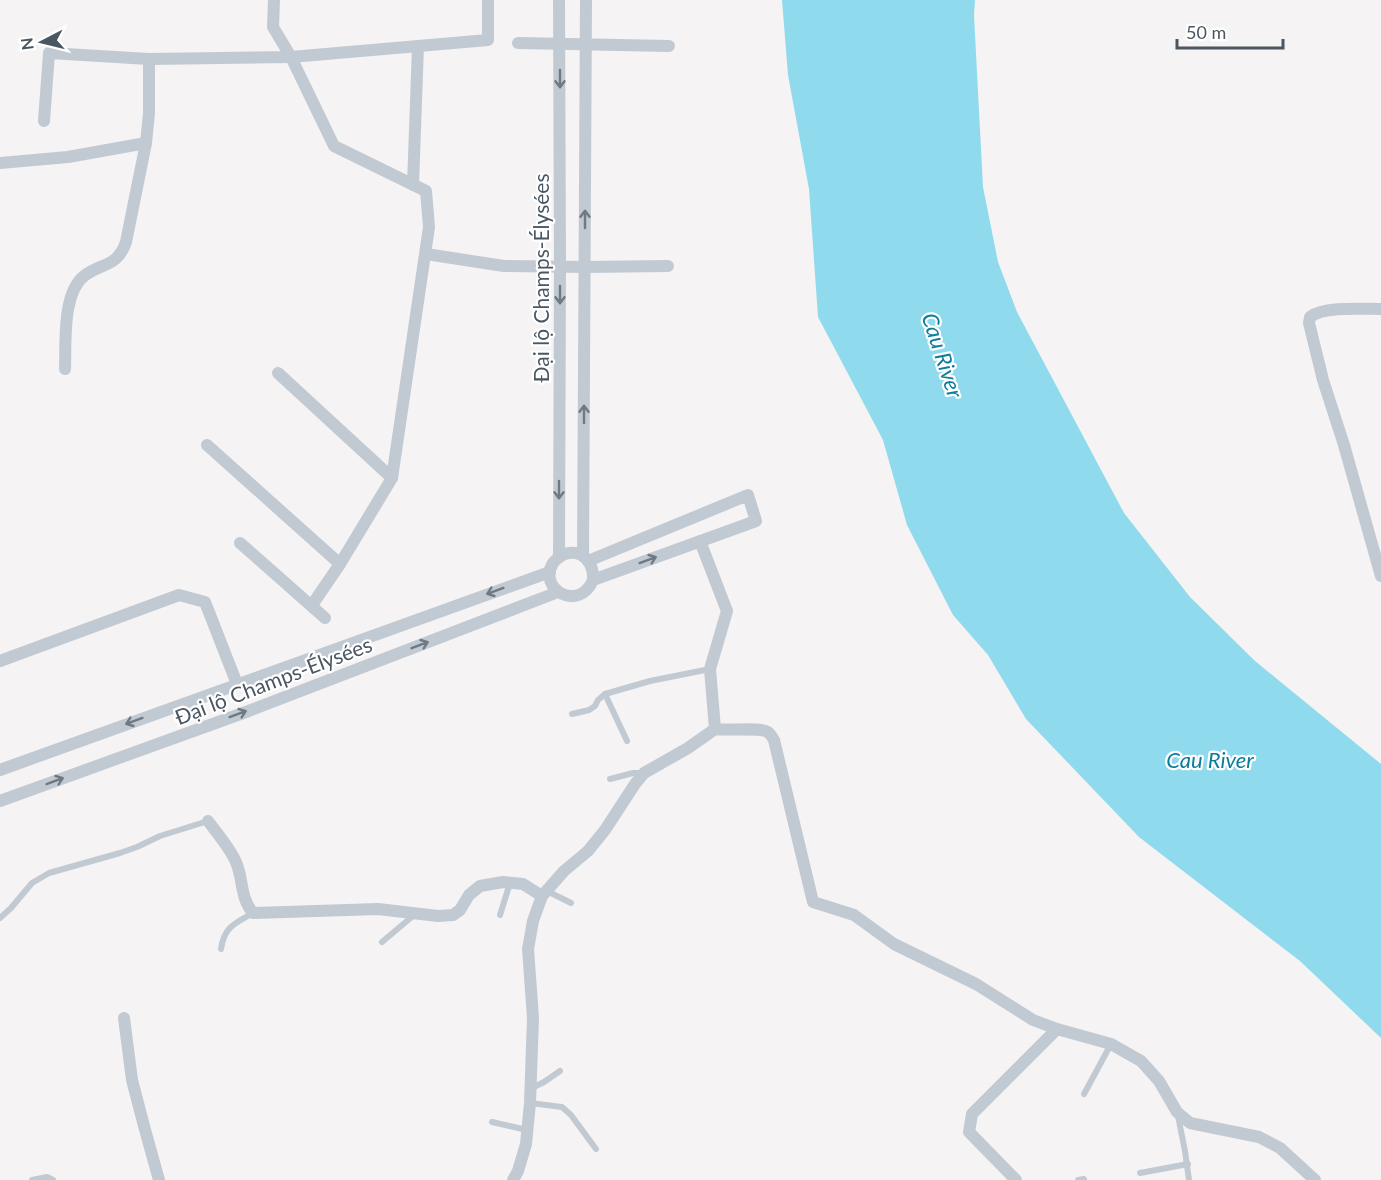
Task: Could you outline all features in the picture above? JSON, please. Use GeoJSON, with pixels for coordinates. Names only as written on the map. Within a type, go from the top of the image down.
{"type":"FeatureCollection","features":[{"type":"Feature","properties":{"kind":"street"},"geometry":{"type":"LineString","coordinates":[[274,0],[273,27],[291,57],[333,146],[426,191],[429,227],[392,478],[340,564],[312,605]]}},
{"type":"Feature","properties":{"kind":"street"},"geometry":{"type":"LineString","coordinates":[[44,121],[49,53],[150,59],[291,57],[488,40],[488,0]]}},
{"type":"Feature","properties":{"kind":"street","name":"Đại lộ Champs-Élysées"},"geometry":{"type":"LineString","coordinates":[[559,0],[559,557]]}},
{"type":"Feature","properties":{"kind":"street"},"geometry":{"type":"LineString","coordinates":[[586,0],[586,559],[593,573],[593,580]]}},
{"type":"Feature","properties":{"kind":"street"},"geometry":{"type":"LineString","coordinates":[[518,43],[669,46]]}},
{"type":"Feature","properties":{"kind":"street"},"geometry":{"type":"LineString","coordinates":[[413,185],[418,46]]}},
{"type":"Feature","properties":{"kind":"street"},"geometry":{"type":"LineString","coordinates":[[65,369],[68,307],[73,292],[84,276],[116,259],[122,253],[126,242],[146,143],[150,59]]}},
{"type":"Feature","properties":{"kind":"street"},"geometry":{"type":"LineString","coordinates":[[0,163],[68,157],[146,143]]}},
{"type":"Feature","properties":{"kind":"street"},"geometry":{"type":"LineString","coordinates":[[426,254],[504,266],[668,266]]}},
{"type":"Feature","properties":{"kind":"street"},"geometry":{"type":"LineString","coordinates":[[1381,309],[1343,309],[1315,313],[1310,316],[1309,323],[1323,380],[1381,576]]}},
{"type":"Feature","properties":{"kind":"street"},"geometry":{"type":"LineString","coordinates":[[278,373],[392,478]]}},
{"type":"Feature","properties":{"kind":"street"},"geometry":{"type":"LineString","coordinates":[[207,445],[340,564]]}},
{"type":"Feature","properties":{"kind":"street","name":"Đại lộ Champs-Élysées"},"geometry":{"type":"LineString","coordinates":[[0,801],[246,712],[558,592],[572,597],[579,595],[590,587],[593,580],[756,521],[748,495],[586,559]]}},
{"type":"Feature","properties":{"kind":"street"},"geometry":{"type":"LineString","coordinates":[[700,542],[727,611],[710,669],[715,729]]}},
{"type":"Feature","properties":{"kind":"street"},"geometry":{"type":"LineString","coordinates":[[240,543],[325,618]]}},
{"type":"Feature","properties":{"kind":"street"},"geometry":{"type":"LineString","coordinates":[[558,592],[551,583],[550,572],[555,561],[564,554],[571,553],[586,559]]}},
{"type":"Feature","properties":{"kind":"street","name":"Đại lộ Champs-Élysées"},"geometry":{"type":"LineString","coordinates":[[0,770],[550,572]]}},
{"type":"Feature","properties":{"kind":"street"},"geometry":{"type":"LineString","coordinates":[[0,661],[179,595],[205,602],[237,684]]}},
{"type":"Feature","properties":{"kind":"street"},"geometry":{"type":"LineString","coordinates":[[513,1180],[526,1144],[530,1103],[533,1018],[528,949],[533,921],[544,893],[564,871],[588,851],[644,772],[688,748],[715,729],[723,731],[762,730],[769,733],[774,740],[813,902],[854,915],[894,945],[976,984],[1034,1020],[1111,1044],[1141,1061],[1159,1081],[1177,1112],[1190,1123],[1259,1137],[1280,1148],[1314,1180]]}},
{"type":"Feature","properties":{"kind":"street"},"geometry":{"type":"LineString","coordinates":[[208,821],[235,860],[242,892],[253,913],[378,909],[438,916],[453,915],[460,910],[469,895],[480,886],[503,882],[523,884],[544,893]]}},
{"type":"Feature","properties":{"kind":"street"},"geometry":{"type":"LineString","coordinates":[[124,1018],[132,1080],[159,1180]]}},
{"type":"Feature","properties":{"kind":"street"},"geometry":{"type":"LineString","coordinates":[[1016,1180],[969,1132],[972,1114],[1057,1029]]}},
{"type":"Feature","properties":{"kind":"lane"},"geometry":{"type":"LineString","coordinates":[[572,714],[589,710],[605,694],[650,681],[710,669]]}},
{"type":"Feature","properties":{"kind":"lane"},"geometry":{"type":"LineString","coordinates":[[605,694],[627,741]]}},
{"type":"Feature","properties":{"kind":"lane"},"geometry":{"type":"LineString","coordinates":[[610,779],[644,772]]}},
{"type":"Feature","properties":{"kind":"lane"},"geometry":{"type":"LineString","coordinates":[[0,918],[32,883],[49,873],[120,853],[160,836],[208,821]]}},
{"type":"Feature","properties":{"kind":"lane"},"geometry":{"type":"LineString","coordinates":[[500,915],[510,883]]}},
{"type":"Feature","properties":{"kind":"lane"},"geometry":{"type":"LineString","coordinates":[[544,893],[571,903]]}},
{"type":"Feature","properties":{"kind":"lane"},"geometry":{"type":"LineString","coordinates":[[221,949],[224,934],[230,927],[253,913]]}},
{"type":"Feature","properties":{"kind":"lane"},"geometry":{"type":"LineString","coordinates":[[382,942],[416,913]]}},
{"type":"Feature","properties":{"kind":"lane"},"geometry":{"type":"LineString","coordinates":[[1084,1094],[1111,1044]]}},
{"type":"Feature","properties":{"kind":"lane"},"geometry":{"type":"LineString","coordinates":[[530,1089],[560,1071]]}},
{"type":"Feature","properties":{"kind":"lane"},"geometry":{"type":"LineString","coordinates":[[530,1103],[562,1107],[572,1115],[596,1149]]}},
{"type":"Feature","properties":{"kind":"lane"},"geometry":{"type":"LineString","coordinates":[[1177,1112],[1189,1180]]}},
{"type":"Feature","properties":{"kind":"lane"},"geometry":{"type":"LineString","coordinates":[[492,1122],[527,1130]]}},
{"type":"Feature","properties":{"kind":"lane"},"geometry":{"type":"LineString","coordinates":[[1140,1173],[1188,1164]]}},
{"type":"Feature","properties":{"kind":"lane"},"geometry":{"type":"LineString","coordinates":[[32,1180],[47,1177],[53,1180]]}},
{"type":"Feature","properties":{"kind":"water","name":"Cau River"},"geometry":{"type":"Polygon","coordinates":[[[782,0],[975,0],[983,187],[998,262],[1017,312],[1124,513],[1190,597],[1255,661],[1381,764],[1381,1038],[1300,961],[1139,837],[1026,719],[988,655],[953,615],[907,525],[883,440],[818,317],[809,189],[788,75],[782,0]]]}}]}
